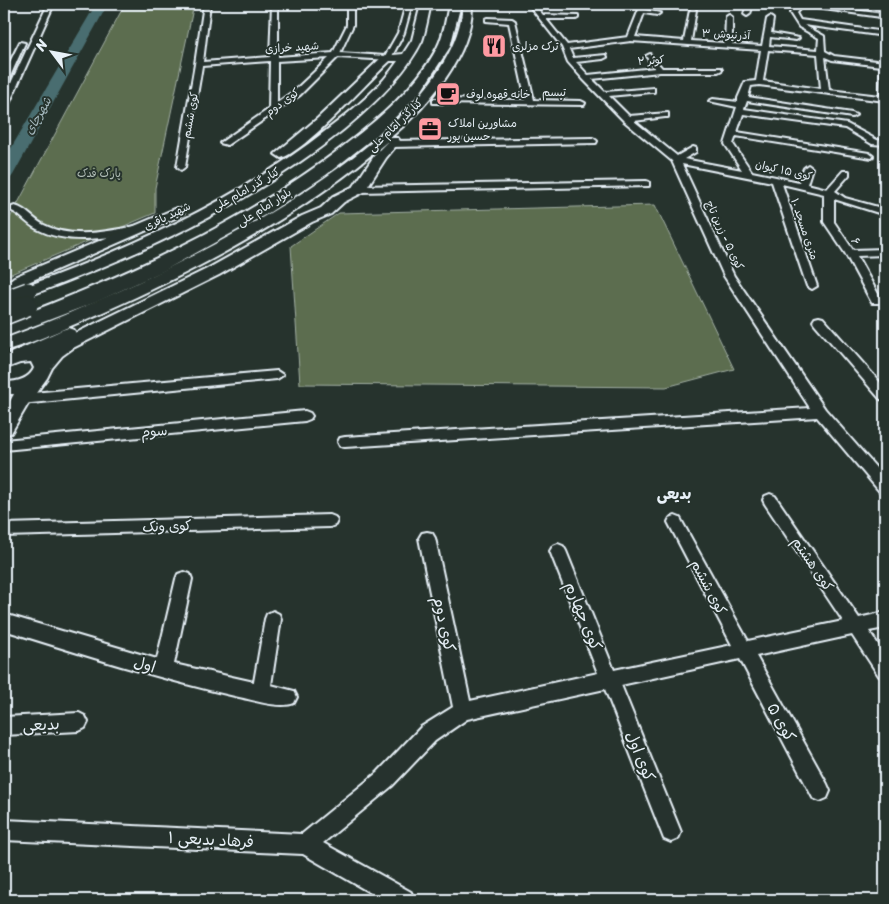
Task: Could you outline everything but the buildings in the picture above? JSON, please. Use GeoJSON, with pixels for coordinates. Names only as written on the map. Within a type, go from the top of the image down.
{"type":"FeatureCollection","features":[{"type":"Feature","properties":{"kind":"highway","name":"بلوار امام علی"},"geometry":{"type":"LineString","coordinates":[[16,317],[50,297],[126,267],[225,216],[313,161],[357,127],[392,94],[415,68],[425,53],[437,25],[441,4]]}},
{"type":"Feature","properties":{"kind":"highway","name":"بلوار امام علی"},"geometry":{"type":"LineString","coordinates":[[16,317],[116,286],[192,249],[239,223],[331,164],[373,131],[409,97],[431,70],[446,41],[455,13],[467,4]]}},
{"type":"Feature","properties":{"kind":"street"},"geometry":{"type":"LineString","coordinates":[[4,106],[50,4]]}},
{"type":"Feature","properties":{"kind":"street","name":"کوی ششم"},"geometry":{"type":"LineString","coordinates":[[181,167],[199,64],[207,4]]}},
{"type":"Feature","properties":{"kind":"street"},"geometry":{"type":"LineString","coordinates":[[272,108],[275,4]]}},
{"type":"Feature","properties":{"kind":"street"},"geometry":{"type":"LineString","coordinates":[[336,55],[350,25],[350,4]]}},
{"type":"Feature","properties":{"kind":"street"},"geometry":{"type":"LineString","coordinates":[[223,188],[292,147],[387,58],[401,33],[409,4]]}},
{"type":"Feature","properties":{"kind":"street","name":"کنار گذر امام علی"},"geometry":{"type":"LineString","coordinates":[[8,355],[16,317],[146,235],[252,187],[298,158],[344,124],[378,93],[406,57],[417,38],[426,4]]}},
{"type":"Feature","properties":{"kind":"street"},"geometry":{"type":"LineString","coordinates":[[4,428],[40,372],[56,352],[67,344],[213,272],[307,219],[326,211],[339,198],[358,189],[380,156],[436,101],[448,71],[464,57],[479,11],[467,4]]}},
{"type":"Feature","properties":{"kind":"street","name":"کنارگذر امام علی"},"geometry":{"type":"LineString","coordinates":[[312,196],[388,134],[448,71],[459,44],[467,4]]}},
{"type":"Feature","properties":{"kind":"street","name":"کوی ۵ - زرین تاج"},"geometry":{"type":"LineString","coordinates":[[531,4],[564,47],[571,60],[586,77],[605,94],[627,119],[676,160],[730,276],[820,412],[885,488]]}},
{"type":"Feature","properties":{"kind":"street"},"geometry":{"type":"LineString","coordinates":[[748,14],[750,4]]}},
{"type":"Feature","properties":{"kind":"street"},"geometry":{"type":"LineString","coordinates":[[825,91],[821,52],[822,37],[806,31],[797,22],[793,13],[800,4],[881,15]]}},
{"type":"Feature","properties":{"kind":"street"},"geometry":{"type":"LineString","coordinates":[[631,39],[642,9],[657,13]]}},
{"type":"Feature","properties":{"kind":"street"},"geometry":{"type":"LineString","coordinates":[[686,43],[693,10]]}},
{"type":"Feature","properties":{"kind":"street"},"geometry":{"type":"LineString","coordinates":[[540,17],[576,17]]}},
{"type":"Feature","properties":{"kind":"street"},"geometry":{"type":"LineString","coordinates":[[728,46],[729,17]]}},
{"type":"Feature","properties":{"kind":"street"},"geometry":{"type":"LineString","coordinates":[[759,83],[770,19]]}},
{"type":"Feature","properties":{"kind":"street"},"geometry":{"type":"LineString","coordinates":[[488,20],[512,21],[531,103]]}},
{"type":"Feature","properties":{"kind":"street"},"geometry":{"type":"LineString","coordinates":[[797,22],[885,34]]}},
{"type":"Feature","properties":{"kind":"street"},"geometry":{"type":"LineString","coordinates":[[766,34],[796,38]]}},
{"type":"Feature","properties":{"kind":"street"},"geometry":{"type":"LineString","coordinates":[[4,81],[24,38]]}},
{"type":"Feature","properties":{"kind":"street","name":"آذرنیوش ۳"},"geometry":{"type":"LineString","coordinates":[[564,47],[631,39],[821,52],[832,58],[885,64],[884,99]]}},
{"type":"Feature","properties":{"kind":"street","name":"شهید خرازی"},"geometry":{"type":"LineString","coordinates":[[199,64],[336,55],[387,58]]}},
{"type":"Feature","properties":{"kind":"street","name":"کوی دوم"},"geometry":{"type":"LineString","coordinates":[[224,143],[272,108],[297,93],[336,55]]}},
{"type":"Feature","properties":{"kind":"street"},"geometry":{"type":"LineString","coordinates":[[650,56],[660,70]]}},
{"type":"Feature","properties":{"kind":"street"},"geometry":{"type":"LineString","coordinates":[[387,58],[406,57]]}},
{"type":"Feature","properties":{"kind":"street"},"geometry":{"type":"LineString","coordinates":[[571,60],[603,57]]}},
{"type":"Feature","properties":{"kind":"street","name":"کوثر ۲"},"geometry":{"type":"LineString","coordinates":[[586,77],[660,70],[718,70]]}},
{"type":"Feature","properties":{"kind":"street"},"geometry":{"type":"LineString","coordinates":[[749,174],[729,144],[748,84],[759,83],[884,99]]}},
{"type":"Feature","properties":{"kind":"street"},"geometry":{"type":"LineString","coordinates":[[605,94],[651,90]]}},
{"type":"Feature","properties":{"kind":"street","name":"تبسم"},"geometry":{"type":"LineString","coordinates":[[436,101],[581,103]]}},
{"type":"Feature","properties":{"kind":"street"},"geometry":{"type":"LineString","coordinates":[[713,102],[852,115]]}},
{"type":"Feature","properties":{"kind":"street"},"geometry":{"type":"LineString","coordinates":[[740,105],[847,126],[875,142],[885,143]]}},
{"type":"Feature","properties":{"kind":"street"},"geometry":{"type":"LineString","coordinates":[[627,119],[665,115]]}},
{"type":"Feature","properties":{"kind":"street"},"geometry":{"type":"LineString","coordinates":[[731,133],[869,156]]}},
{"type":"Feature","properties":{"kind":"street"},"geometry":{"type":"LineString","coordinates":[[392,144],[593,140]]}},
{"type":"Feature","properties":{"kind":"street"},"geometry":{"type":"LineString","coordinates":[[676,160],[693,150]]}},
{"type":"Feature","properties":{"kind":"street","name":"کوی ۱۵ کیوان"},"geometry":{"type":"LineString","coordinates":[[676,160],[802,185],[829,192],[842,200],[885,212]]}},
{"type":"Feature","properties":{"kind":"street"},"geometry":{"type":"LineString","coordinates":[[802,185],[808,168]]}},
{"type":"Feature","properties":{"kind":"street"},"geometry":{"type":"LineString","coordinates":[[829,192],[846,173]]}},
{"type":"Feature","properties":{"kind":"street","name":"۱۰ متری مسجد"},"geometry":{"type":"LineString","coordinates":[[776,179],[812,286]]}},
{"type":"Feature","properties":{"kind":"street"},"geometry":{"type":"LineString","coordinates":[[312,196],[358,189],[646,184]]}},
{"type":"Feature","properties":{"kind":"street","name":"۶"},"geometry":{"type":"LineString","coordinates":[[829,192],[829,222],[850,253],[876,301]]}},
{"type":"Feature","properties":{"kind":"street"},"geometry":{"type":"LineString","coordinates":[[8,355],[148,298],[228,256],[282,224],[321,208],[324,204],[312,196]]}},
{"type":"Feature","properties":{"kind":"street","name":"کنار گذر امام علی"},"geometry":{"type":"LineString","coordinates":[[16,317],[77,317],[197,261],[312,196]]}},
{"type":"Feature","properties":{"kind":"street","name":"شهید باقری"},"geometry":{"type":"LineString","coordinates":[[16,317],[9,289],[20,280],[146,235],[190,206]]}},
{"type":"Feature","properties":{"kind":"street"},"geometry":{"type":"LineString","coordinates":[[15,209],[20,210],[37,225],[58,233],[84,236],[146,235]]}},
{"type":"Feature","properties":{"kind":"street"},"geometry":{"type":"LineString","coordinates":[[50,297],[146,235]]}},
{"type":"Feature","properties":{"kind":"street"},"geometry":{"type":"LineString","coordinates":[[850,253],[885,252]]}},
{"type":"Feature","properties":{"kind":"street","name":"کنار گذر امام علی"},"geometry":{"type":"LineString","coordinates":[[4,300],[16,317]]}},
{"type":"Feature","properties":{"kind":"street"},"geometry":{"type":"LineString","coordinates":[[819,321],[885,396]]}},
{"type":"Feature","properties":{"kind":"street"},"geometry":{"type":"LineString","coordinates":[[8,355],[38,358],[40,372]]}},
{"type":"Feature","properties":{"kind":"street"},"geometry":{"type":"LineString","coordinates":[[4,388],[23,386],[40,372]]}},
{"type":"Feature","properties":{"kind":"street"},"geometry":{"type":"LineString","coordinates":[[21,399],[277,375]]}},
{"type":"Feature","properties":{"kind":"street"},"geometry":{"type":"LineString","coordinates":[[345,442],[820,412]]}},
{"type":"Feature","properties":{"kind":"street","name":"سوم"},"geometry":{"type":"LineString","coordinates":[[4,445],[305,416]]}},
{"type":"Feature","properties":{"kind":"street","name":"کوی هشتم"},"geometry":{"type":"LineString","coordinates":[[770,500],[885,670]]}},
{"type":"Feature","properties":{"kind":"street","name":"کوی ونک"},"geometry":{"type":"LineString","coordinates":[[4,530],[330,521]]}},
{"type":"Feature","properties":{"kind":"street","name":"کوی ششم"},"geometry":{"type":"LineString","coordinates":[[675,522],[744,652]]}},
{"type":"Feature","properties":{"kind":"street","name":"کوی دوم"},"geometry":{"type":"LineString","coordinates":[[427,538],[463,711]]}},
{"type":"Feature","properties":{"kind":"street","name":"کوی چهارم"},"geometry":{"type":"LineString","coordinates":[[558,550],[610,680]]}},
{"type":"Feature","properties":{"kind":"street"},"geometry":{"type":"LineString","coordinates":[[164,669],[184,579]]}},
{"type":"Feature","properties":{"kind":"street"},"geometry":{"type":"LineString","coordinates":[[261,693],[273,619]]}},
{"type":"Feature","properties":{"kind":"street"},"geometry":{"type":"LineString","coordinates":[[305,844],[385,779],[428,734],[463,711],[857,628],[885,620]]}},
{"type":"Feature","properties":{"kind":"street","name":"اول"},"geometry":{"type":"LineString","coordinates":[[4,622],[164,669],[261,693],[288,697]]}},
{"type":"Feature","properties":{"kind":"street","name":"کوی ۵"},"geometry":{"type":"LineString","coordinates":[[744,652],[820,791]]}},
{"type":"Feature","properties":{"kind":"street","name":"کوی اول"},"geometry":{"type":"LineString","coordinates":[[610,680],[671,832]]}},
{"type":"Feature","properties":{"kind":"street","name":"بدیعی"},"geometry":{"type":"LineString","coordinates":[[4,726],[78,722]]}},
{"type":"Feature","properties":{"kind":"street","name":"فرهاد بدیعی ۱"},"geometry":{"type":"LineString","coordinates":[[4,830],[305,844],[401,899]]}},
{"type":"Feature","properties":{"kind":"green space","name":"پارک فدک"},"geometry":{"type":"Polygon","coordinates":[[[125,4],[194,4],[155,188],[155,213],[4,277],[4,229],[125,4]]]}},
{"type":"Feature","properties":{"kind":"green space"},"geometry":{"type":"Polygon","coordinates":[[[655,205],[734,369],[666,387],[300,384],[291,246],[339,213],[655,205]]]}},
{"type":"Feature","properties":{"kind":"waterway","name":"شهرچای"},"geometry":{"type":"LineString","coordinates":[[4,175],[102,4]]}},
{"type":"Feature","properties":{"kind":"place","name":"ترک مزلری"},"geometry":{"type":"Point","coordinates":[494,46]}},
{"type":"Feature","properties":{"kind":"place","name":"خانه قهوه لوف"},"geometry":{"type":"Point","coordinates":[448,94]}},
{"type":"Feature","properties":{"kind":"place","name":"مشاورین املاک حسین پور"},"geometry":{"type":"Point","coordinates":[430,129]}},
{"type":"Feature","properties":{"kind":"district","name":"بدیعی"},"geometry":{"type":"Point","coordinates":[674,494]}}]}
